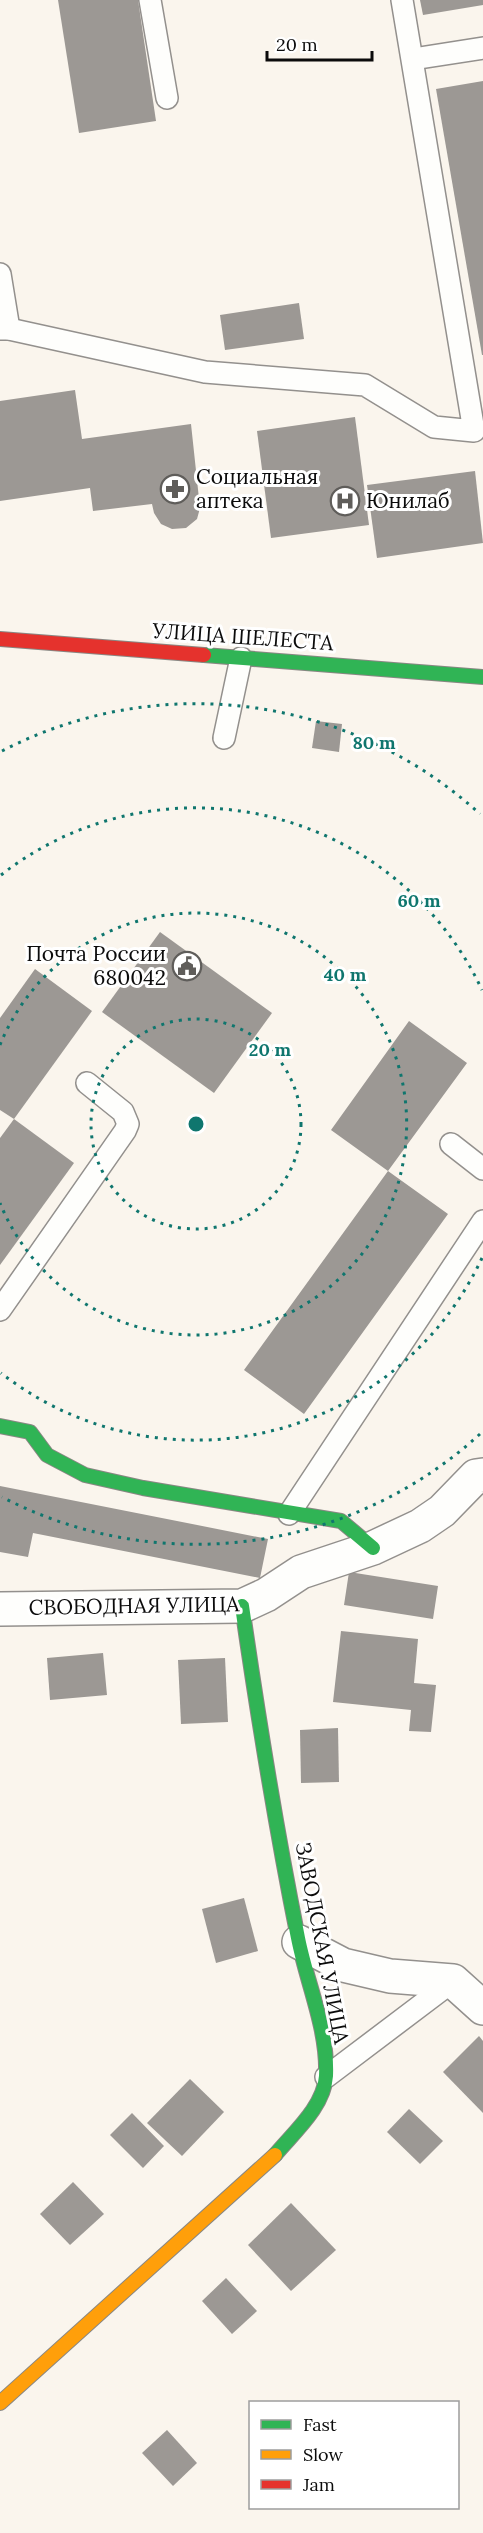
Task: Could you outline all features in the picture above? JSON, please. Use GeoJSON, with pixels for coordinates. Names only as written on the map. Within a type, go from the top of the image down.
{"type":"FeatureCollection","features":[{"type":"Feature","properties":{"kind":"street","name":"УЛИЦА ШЕЛЕСТА"},"geometry":{"type":"LineString","coordinates":[[0,639],[483,677]]}},
{"type":"Feature","properties":{"kind":"street"},"geometry":{"type":"LineString","coordinates":[[0,1426],[30,1432],[47,1455],[85,1475],[142,1488],[341,1521],[373,1548]]}},
{"type":"Feature","properties":{"kind":"street","name":"СВОБОДНАЯ УЛИЦА"},"geometry":{"type":"LineString","coordinates":[[0,1608],[242,1606],[266,1595],[301,1572],[373,1548],[420,1526],[442,1511],[476,1476],[483,1475]]}},
{"type":"Feature","properties":{"kind":"street","name":"ЗАВОДСКАЯ УЛИЦА"},"geometry":{"type":"LineString","coordinates":[[0,2403],[273,2158],[320,2100],[326,2077],[321,2024],[299,1942],[267,1775],[242,1606]]}},
{"type":"Feature","properties":{"kind":"street"},"geometry":{"type":"LineString","coordinates":[[299,1942],[343,1965],[381,1974],[453,1981],[483,2008]]}},
{"type":"Feature","properties":{"kind":"lane"},"geometry":{"type":"LineString","coordinates":[[150,0],[167,98]]}},
{"type":"Feature","properties":{"kind":"lane"},"geometry":{"type":"LineString","coordinates":[[0,274],[5,329],[205,372],[365,385],[434,427],[474,431],[402,0]]}},
{"type":"Feature","properties":{"kind":"lane"},"geometry":{"type":"LineString","coordinates":[[413,59],[483,48]]}},
{"type":"Feature","properties":{"kind":"lane"},"geometry":{"type":"LineString","coordinates":[[224,738],[241,658]]}},
{"type":"Feature","properties":{"kind":"lane"},"geometry":{"type":"LineString","coordinates":[[0,1310],[128,1124],[123,1112],[87,1083]]}},
{"type":"Feature","properties":{"kind":"lane"},"geometry":{"type":"LineString","coordinates":[[451,1144],[483,1169]]}},
{"type":"Feature","properties":{"kind":"lane"},"geometry":{"type":"LineString","coordinates":[[289,1514],[483,1221]]}},
{"type":"Feature","properties":{"kind":"lane"},"geometry":{"type":"LineString","coordinates":[[326,2077],[453,1981]]}},
{"type":"Feature","properties":{"kind":"building"},"geometry":{"type":"Polygon","coordinates":[[[58,0],[138,0],[156,121],[79,133],[58,0]]]}},
{"type":"Feature","properties":{"kind":"building"},"geometry":{"type":"Polygon","coordinates":[[[420,0],[483,0],[483,5],[423,15],[420,0]]]}},
{"type":"Feature","properties":{"kind":"building"},"geometry":{"type":"Polygon","coordinates":[[[483,81],[483,355],[482,355],[436,89],[483,81]]]}},
{"type":"Feature","properties":{"kind":"building"},"geometry":{"type":"Polygon","coordinates":[[[299,303],[304,339],[225,350],[220,315],[299,303]]]}},
{"type":"Feature","properties":{"kind":"building"},"geometry":{"type":"Polygon","coordinates":[[[75,390],[82,439],[191,424],[200,508],[197,519],[186,528],[172,529],[161,524],[154,513],[152,504],[93,511],[90,488],[0,501],[0,401],[75,390]]]}},
{"type":"Feature","properties":{"kind":"building"},"geometry":{"type":"Polygon","coordinates":[[[355,417],[369,525],[271,538],[257,431],[355,417]]]}},
{"type":"Feature","properties":{"kind":"building"},"geometry":{"type":"Polygon","coordinates":[[[475,471],[483,543],[377,558],[367,485],[475,471]]]}},
{"type":"Feature","properties":{"kind":"building"},"geometry":{"type":"Polygon","coordinates":[[[316,721],[342,724],[339,752],[312,748],[316,721]]]}},
{"type":"Feature","properties":{"kind":"building"},"geometry":{"type":"Polygon","coordinates":[[[160,932],[272,1013],[214,1093],[102,1012],[160,932]]]}},
{"type":"Feature","properties":{"kind":"building"},"geometry":{"type":"Polygon","coordinates":[[[35,969],[92,1011],[14,1119],[0,1110],[0,1018],[35,969]]]}},
{"type":"Feature","properties":{"kind":"building"},"geometry":{"type":"Polygon","coordinates":[[[409,1021],[467,1063],[388,1171],[331,1130],[409,1021]]]}},
{"type":"Feature","properties":{"kind":"building"},"geometry":{"type":"Polygon","coordinates":[[[14,1119],[74,1163],[0,1265],[0,1138],[14,1119]]]}},
{"type":"Feature","properties":{"kind":"building"},"geometry":{"type":"Polygon","coordinates":[[[388,1171],[448,1214],[304,1414],[244,1370],[388,1171]]]}},
{"type":"Feature","properties":{"kind":"building"},"geometry":{"type":"Polygon","coordinates":[[[0,1486],[268,1539],[260,1578],[33,1533],[28,1557],[0,1552],[0,1486]]]}},
{"type":"Feature","properties":{"kind":"building"},"geometry":{"type":"Polygon","coordinates":[[[349,1572],[438,1586],[433,1619],[344,1605],[349,1572]]]}},
{"type":"Feature","properties":{"kind":"building"},"geometry":{"type":"Polygon","coordinates":[[[341,1631],[418,1639],[414,1683],[436,1685],[431,1732],[409,1731],[411,1710],[333,1702],[341,1631]]]}},
{"type":"Feature","properties":{"kind":"building"},"geometry":{"type":"Polygon","coordinates":[[[103,1653],[107,1695],[50,1700],[47,1658],[103,1653]]]}},
{"type":"Feature","properties":{"kind":"building"},"geometry":{"type":"Polygon","coordinates":[[[225,1658],[228,1722],[181,1724],[178,1660],[225,1658]]]}},
{"type":"Feature","properties":{"kind":"building"},"geometry":{"type":"Polygon","coordinates":[[[338,1728],[339,1782],[301,1783],[300,1730],[338,1728]]]}},
{"type":"Feature","properties":{"kind":"building"},"geometry":{"type":"Polygon","coordinates":[[[244,1898],[258,1951],[216,1963],[202,1909],[244,1898]]]}},
{"type":"Feature","properties":{"kind":"building"},"geometry":{"type":"Polygon","coordinates":[[[479,2036],[483,2041],[483,2113],[443,2072],[479,2036]]]}},
{"type":"Feature","properties":{"kind":"building"},"geometry":{"type":"Polygon","coordinates":[[[190,2079],[224,2112],[182,2156],[147,2123],[190,2079]]]}},
{"type":"Feature","properties":{"kind":"building"},"geometry":{"type":"Polygon","coordinates":[[[409,2109],[443,2141],[420,2164],[387,2132],[409,2109]]]}},
{"type":"Feature","properties":{"kind":"building"},"geometry":{"type":"Polygon","coordinates":[[[132,2113],[164,2146],[143,2168],[110,2135],[132,2113]]]}},
{"type":"Feature","properties":{"kind":"building"},"geometry":{"type":"Polygon","coordinates":[[[73,2182],[104,2214],[70,2245],[40,2214],[73,2182]]]}},
{"type":"Feature","properties":{"kind":"building"},"geometry":{"type":"Polygon","coordinates":[[[291,2203],[336,2250],[291,2291],[248,2245],[291,2203]]]}},
{"type":"Feature","properties":{"kind":"building"},"geometry":{"type":"Polygon","coordinates":[[[226,2278],[257,2311],[232,2334],[202,2301],[226,2278]]]}},
{"type":"Feature","properties":{"kind":"building"},"geometry":{"type":"Polygon","coordinates":[[[167,2430],[197,2463],[173,2486],[142,2453],[167,2430]]]}},
{"type":"Feature","properties":{"kind":"traffic: fast"},"geometry":{"type":"LineString","coordinates":[[204,655],[483,677]]}},
{"type":"Feature","properties":{"kind":"traffic: fast"},"geometry":{"type":"LineString","coordinates":[[0,1426],[30,1432],[47,1455],[85,1475],[143,1488],[341,1521],[373,1548]]}},
{"type":"Feature","properties":{"kind":"traffic: fast"},"geometry":{"type":"LineString","coordinates":[[242,1606],[282,1855],[298,1938],[324,2041],[326,2058],[326,2076],[320,2098],[314,2109],[275,2155]]}},
{"type":"Feature","properties":{"kind":"traffic: slow"},"geometry":{"type":"LineString","coordinates":[[0,2403],[275,2155]]}},
{"type":"Feature","properties":{"kind":"traffic: jam"},"geometry":{"type":"LineString","coordinates":[[0,639],[204,655]]}},
{"type":"Feature","properties":{"kind":"place","name":"Социальная аптека"},"geometry":{"type":"Point","coordinates":[175,489]}},
{"type":"Feature","properties":{"kind":"place","name":"Юнилаб"},"geometry":{"type":"Point","coordinates":[345,501]}},
{"type":"Feature","properties":{"kind":"place","name":"Почта России 680042"},"geometry":{"type":"Point","coordinates":[187,966]}}]}
